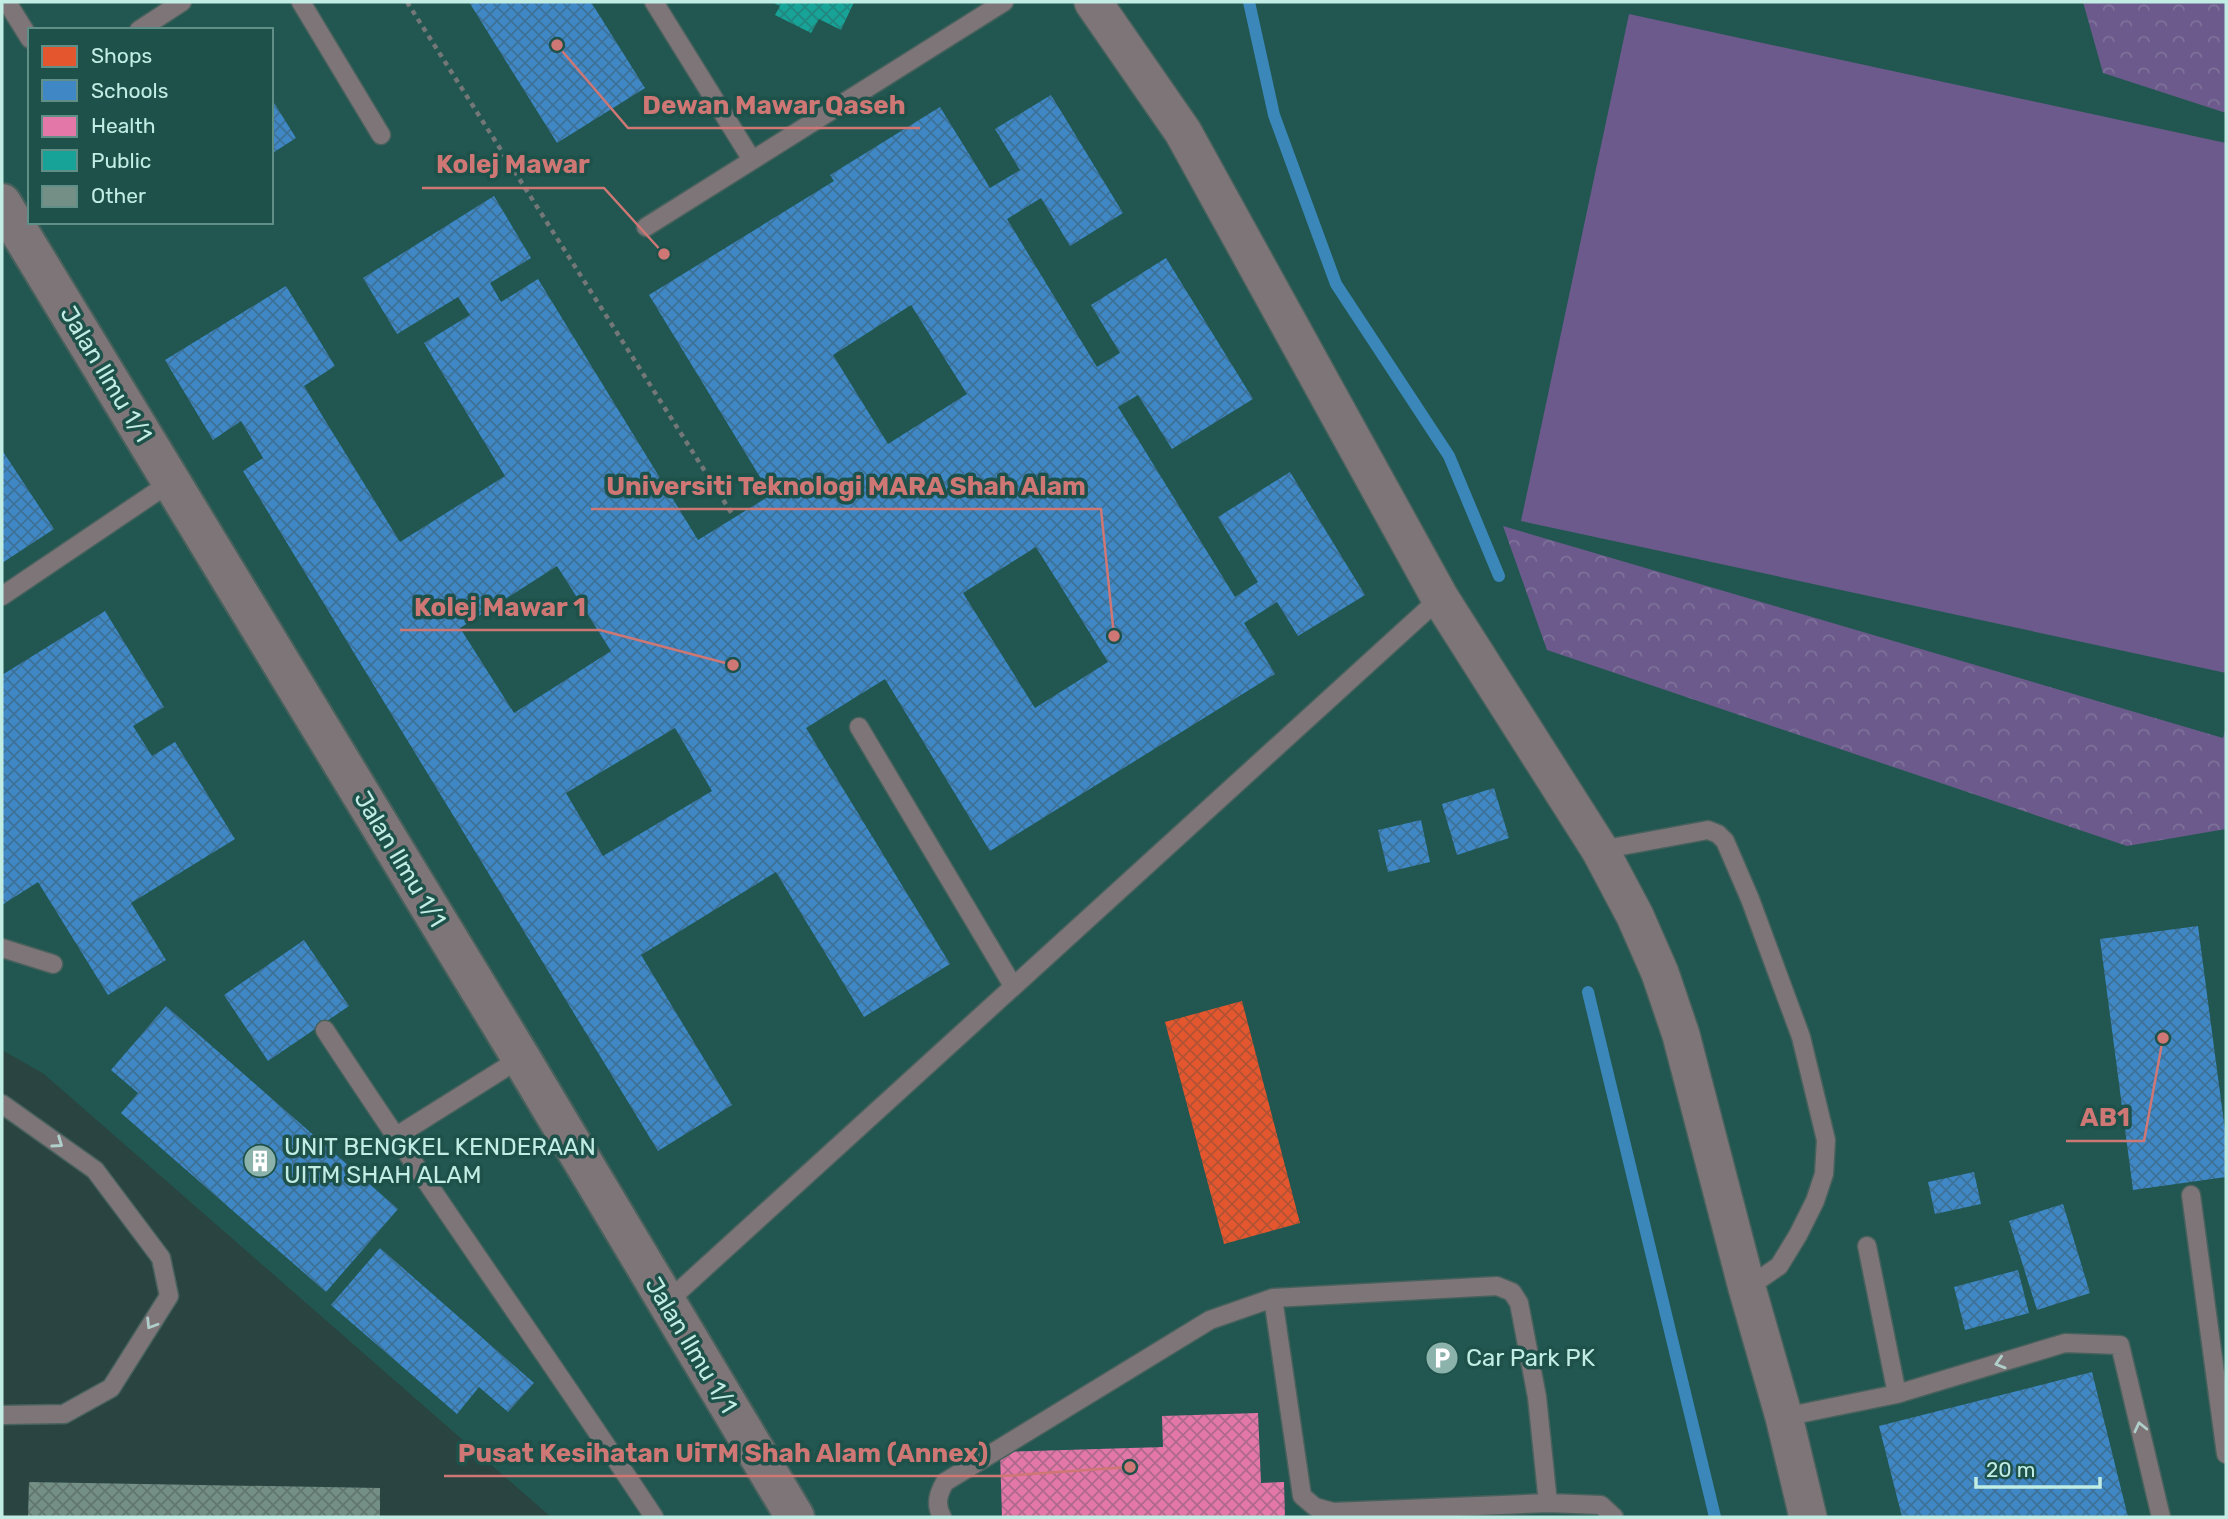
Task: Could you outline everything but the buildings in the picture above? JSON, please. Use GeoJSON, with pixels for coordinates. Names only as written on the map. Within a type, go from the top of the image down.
{"type":"FeatureCollection","features":[{"type":"Feature","properties":{"kind":"street"},"geometry":{"type":"LineString","coordinates":[[1093,2],[1183,132],[1440,598],[1600,850],[1635,916],[1660,973],[1682,1035],[1808,1517]]}},
{"type":"Feature","properties":{"kind":"street","name":"Jalan Ilmu 1/1"},"geometry":{"type":"LineString","coordinates":[[2,203],[521,1058],[795,1517]]}},
{"type":"Feature","properties":{"kind":"lane"},"geometry":{"type":"LineString","coordinates":[[8,2],[28,36]]}},
{"type":"Feature","properties":{"kind":"lane"},"geometry":{"type":"LineString","coordinates":[[142,28],[182,2]]}},
{"type":"Feature","properties":{"kind":"lane"},"geometry":{"type":"LineString","coordinates":[[301,2],[381,135]]}},
{"type":"Feature","properties":{"kind":"lane"},"geometry":{"type":"LineString","coordinates":[[654,2],[752,160]]}},
{"type":"Feature","properties":{"kind":"lane"},"geometry":{"type":"LineString","coordinates":[[646,227],[1004,2]]}},
{"type":"Feature","properties":{"kind":"lane"},"geometry":{"type":"LineString","coordinates":[[2,596],[171,482]]}},
{"type":"Feature","properties":{"kind":"lane"},"geometry":{"type":"LineString","coordinates":[[666,1303],[1440,598]]}},
{"type":"Feature","properties":{"kind":"lane"},"geometry":{"type":"LineString","coordinates":[[859,727],[1013,986]]}},
{"type":"Feature","properties":{"kind":"lane"},"geometry":{"type":"LineString","coordinates":[[1600,850],[1708,831],[1718,834],[1730,851],[1750,899],[1801,1037],[1826,1140],[1824,1174],[1815,1201],[1779,1266],[1747,1288]]}},
{"type":"Feature","properties":{"kind":"lane"},"geometry":{"type":"LineString","coordinates":[[2,948],[53,964]]}},
{"type":"Feature","properties":{"kind":"lane"},"geometry":{"type":"LineString","coordinates":[[325,1030],[654,1517]]}},
{"type":"Feature","properties":{"kind":"lane"},"geometry":{"type":"LineString","coordinates":[[395,1137],[521,1058]]}},
{"type":"Feature","properties":{"kind":"lane"},"geometry":{"type":"LineString","coordinates":[[2,1104],[95,1170],[161,1258],[169,1296],[111,1388],[64,1414],[2,1415]]}},
{"type":"Feature","properties":{"kind":"lane"},"geometry":{"type":"LineString","coordinates":[[2191,1195],[2226,1454]]}},
{"type":"Feature","properties":{"kind":"lane"},"geometry":{"type":"LineString","coordinates":[[1867,1246],[1897,1394]]}},
{"type":"Feature","properties":{"kind":"lane"},"geometry":{"type":"LineString","coordinates":[[942,1517],[938,1510],[937,1496],[945,1482],[1210,1320],[1273,1298],[1497,1286],[1512,1292],[1519,1303],[1536,1396],[1548,1503]]}},
{"type":"Feature","properties":{"kind":"lane"},"geometry":{"type":"LineString","coordinates":[[1273,1298],[1302,1496],[1315,1507],[1333,1512],[1548,1503],[1601,1505],[1614,1517]]}},
{"type":"Feature","properties":{"kind":"lane"},"geometry":{"type":"LineString","coordinates":[[1784,1418],[1897,1394],[2065,1343],[2120,1345],[2161,1517]]}},
{"type":"Feature","properties":{"kind":"path"},"geometry":{"type":"LineString","coordinates":[[407,2],[734,517]]}},
{"type":"Feature","properties":{"kind":"shaded area"},"geometry":{"type":"Polygon","coordinates":[[[2,2],[2226,2],[2226,1517],[551,1517],[44,1074],[2,1050],[2,2]]]}},
{"type":"Feature","properties":{"kind":"green space"},"geometry":{"type":"Polygon","coordinates":[[[2083,2],[2226,2],[2226,113],[2103,73],[2083,2]]]}},
{"type":"Feature","properties":{"kind":"green space"},"geometry":{"type":"Polygon","coordinates":[[[1629,14],[2226,143],[2226,673],[1521,521],[1629,14]]]}},
{"type":"Feature","properties":{"kind":"green space"},"geometry":{"type":"Polygon","coordinates":[[[1503,526],[2223,738],[2226,727],[2226,829],[2127,846],[1547,650],[1503,526]]]}},
{"type":"Feature","properties":{"kind":"waterway"},"geometry":{"type":"LineString","coordinates":[[1249,2],[1274,115],[1336,284],[1449,456],[1499,576]]}},
{"type":"Feature","properties":{"kind":"waterway"},"geometry":{"type":"LineString","coordinates":[[1588,992],[1715,1517]]}},
{"type":"Feature","properties":{"kind":"place","name":"Dewan Mawar Qaseh"},"geometry":{"type":"Point","coordinates":[557,45]}},
{"type":"Feature","properties":{"kind":"place","name":"Kolej Mawar"},"geometry":{"type":"Point","coordinates":[664,254]}},
{"type":"Feature","properties":{"kind":"place","name":"Universiti Teknologi MARA Shah Alam"},"geometry":{"type":"Point","coordinates":[1114,636]}},
{"type":"Feature","properties":{"kind":"place","name":"Kolej Mawar 1"},"geometry":{"type":"Point","coordinates":[733,665]}},
{"type":"Feature","properties":{"kind":"place","name":"AB1"},"geometry":{"type":"Point","coordinates":[2163,1038]}},
{"type":"Feature","properties":{"kind":"place","name":"UNIT BENGKEL KENDERAAN UITM SHAH ALAM"},"geometry":{"type":"Point","coordinates":[260,1161]}},
{"type":"Feature","properties":{"kind":"place","name":"Car Park PK"},"geometry":{"type":"Point","coordinates":[1442,1358]}},
{"type":"Feature","properties":{"kind":"place","name":"Pusat Kesihatan UiTM Shah Alam (Annex)"},"geometry":{"type":"Point","coordinates":[1130,1467]}}]}
